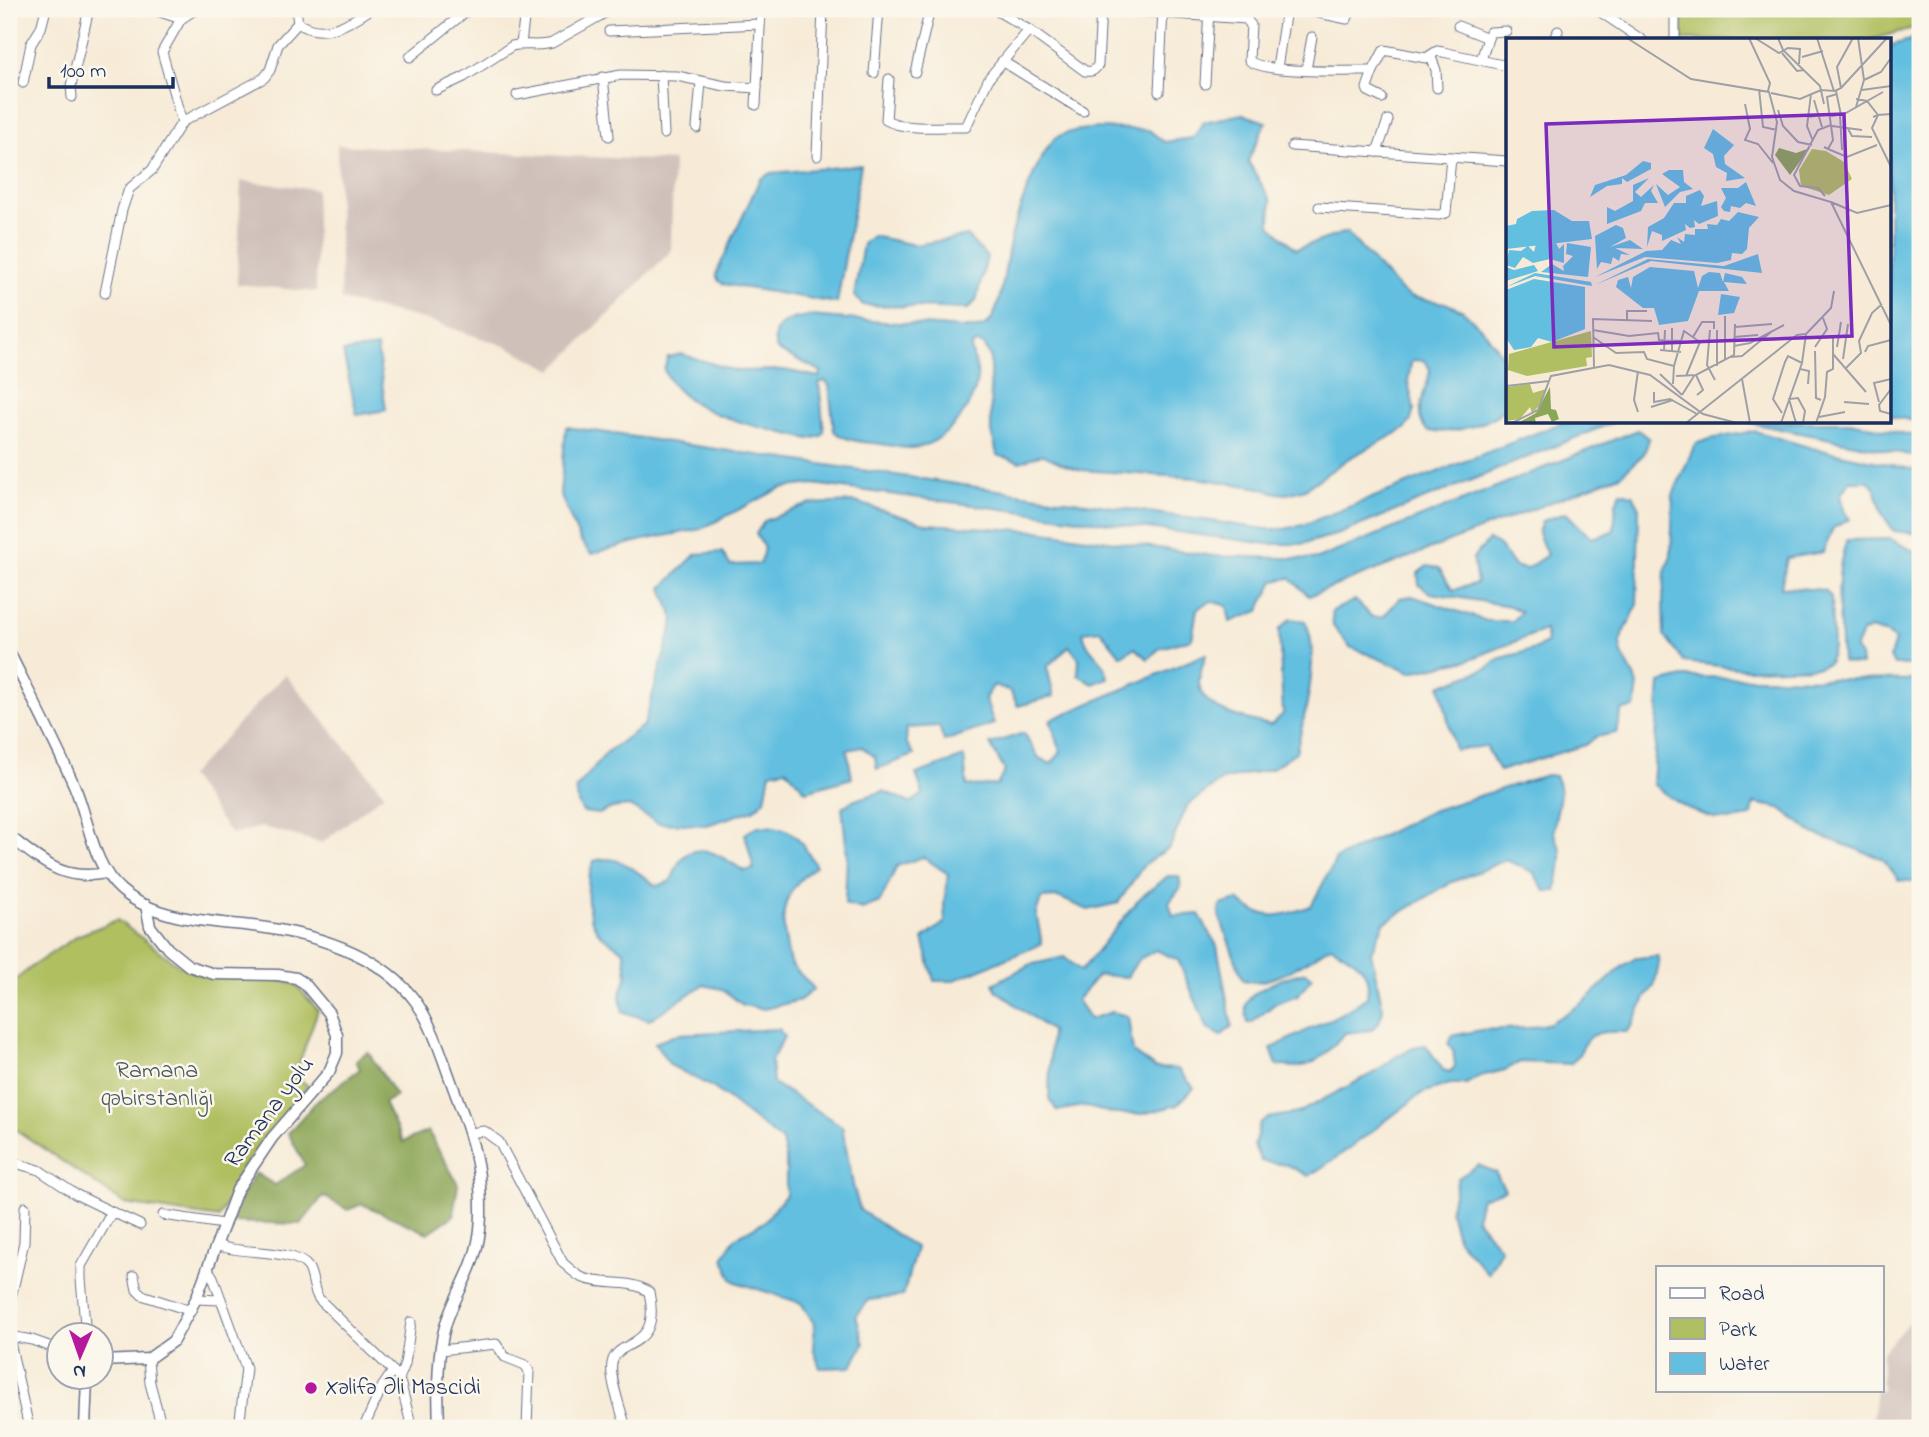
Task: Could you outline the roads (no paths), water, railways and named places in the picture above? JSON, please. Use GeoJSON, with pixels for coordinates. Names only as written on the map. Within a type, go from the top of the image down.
{"type":"FeatureCollection","features":[{"type":"Feature","properties":{"kind":"street"},"geometry":{"type":"LineString","coordinates":[[23,83],[31,44],[41,28],[46,9]]}},
{"type":"Feature","properties":{"kind":"street"},"geometry":{"type":"LineString","coordinates":[[72,97],[71,86],[89,9]]}},
{"type":"Feature","properties":{"kind":"street"},"geometry":{"type":"LineString","coordinates":[[151,9],[181,19]]}},
{"type":"Feature","properties":{"kind":"street"},"geometry":{"type":"LineString","coordinates":[[182,122],[162,52],[181,19],[196,9]]}},
{"type":"Feature","properties":{"kind":"street"},"geometry":{"type":"LineString","coordinates":[[296,9],[298,23]]}},
{"type":"Feature","properties":{"kind":"street"},"geometry":{"type":"LineString","coordinates":[[298,23],[313,30],[337,28],[371,9]]}},
{"type":"Feature","properties":{"kind":"street"},"geometry":{"type":"LineString","coordinates":[[410,57],[469,9]]}},
{"type":"Feature","properties":{"kind":"street"},"geometry":{"type":"LineString","coordinates":[[516,9],[524,19],[521,44]]}},
{"type":"Feature","properties":{"kind":"street"},"geometry":{"type":"LineString","coordinates":[[524,19],[539,9]]}},
{"type":"Feature","properties":{"kind":"street"},"geometry":{"type":"LineString","coordinates":[[436,90],[464,77],[512,46],[552,43],[612,9]]}},
{"type":"Feature","properties":{"kind":"street"},"geometry":{"type":"LineString","coordinates":[[756,105],[761,9]]}},
{"type":"Feature","properties":{"kind":"street"},"geometry":{"type":"LineString","coordinates":[[817,156],[823,9]]}},
{"type":"Feature","properties":{"kind":"street"},"geometry":{"type":"LineString","coordinates":[[874,73],[879,9]]}},
{"type":"Feature","properties":{"kind":"street"},"geometry":{"type":"LineString","coordinates":[[915,72],[930,9]]}},
{"type":"Feature","properties":{"kind":"street"},"geometry":{"type":"LineString","coordinates":[[994,9],[1090,72],[1098,65],[1102,9],[1209,12],[1249,21],[1250,63],[1306,70],[1373,71]]}},
{"type":"Feature","properties":{"kind":"street"},"geometry":{"type":"LineString","coordinates":[[1277,68],[1286,9]]}},
{"type":"Feature","properties":{"kind":"street"},"geometry":{"type":"LineString","coordinates":[[1314,12],[1347,19],[1351,9]]}},
{"type":"Feature","properties":{"kind":"street"},"geometry":{"type":"LineString","coordinates":[[1596,9],[1639,38]]}},
{"type":"Feature","properties":{"kind":"street"},"geometry":{"type":"LineString","coordinates":[[1675,9],[1675,38]]}},
{"type":"Feature","properties":{"kind":"street"},"geometry":{"type":"LineString","coordinates":[[1159,92],[1163,11]]}},
{"type":"Feature","properties":{"kind":"street"},"geometry":{"type":"LineString","coordinates":[[1205,84],[1209,12]]}},
{"type":"Feature","properties":{"kind":"street"},"geometry":{"type":"LineString","coordinates":[[105,293],[125,198],[135,182],[152,170],[182,122],[264,78],[270,70],[278,45],[298,23]]}},
{"type":"Feature","properties":{"kind":"street"},"geometry":{"type":"LineString","coordinates":[[609,31],[760,24]]}},
{"type":"Feature","properties":{"kind":"street"},"geometry":{"type":"LineString","coordinates":[[1458,26],[1488,38]]}},
{"type":"Feature","properties":{"kind":"street"},"geometry":{"type":"LineString","coordinates":[[889,79],[886,114],[888,123],[903,126],[966,127],[981,91],[1029,30]]}},
{"type":"Feature","properties":{"kind":"street"},"geometry":{"type":"LineString","coordinates":[[1481,60],[1490,32],[1506,31]]}},
{"type":"Feature","properties":{"kind":"street"},"geometry":{"type":"LineString","coordinates":[[1306,70],[1312,37]]}},
{"type":"Feature","properties":{"kind":"street"},"geometry":{"type":"LineString","coordinates":[[1381,98],[1367,88],[1384,50],[1426,58],[1437,51],[1506,66]]}},
{"type":"Feature","properties":{"kind":"street"},"geometry":{"type":"LineString","coordinates":[[1431,57],[1436,70],[1437,88]]}},
{"type":"Feature","properties":{"kind":"street"},"geometry":{"type":"LineString","coordinates":[[1002,61],[1083,111]]}},
{"type":"Feature","properties":{"kind":"street"},"geometry":{"type":"LineString","coordinates":[[517,95],[603,77],[661,75],[725,86],[757,88]]}},
{"type":"Feature","properties":{"kind":"street"},"geometry":{"type":"LineString","coordinates":[[661,75],[664,134]]}},
{"type":"Feature","properties":{"kind":"street"},"geometry":{"type":"LineString","coordinates":[[603,77],[609,136]]}},
{"type":"Feature","properties":{"kind":"street"},"geometry":{"type":"LineString","coordinates":[[697,128],[701,82]]}},
{"type":"Feature","properties":{"kind":"street"},"geometry":{"type":"LineString","coordinates":[[1377,152],[1388,120]]}},
{"type":"Feature","properties":{"kind":"street"},"geometry":{"type":"LineString","coordinates":[[1292,146],[1506,161]]}},
{"type":"Feature","properties":{"kind":"street"},"geometry":{"type":"LineString","coordinates":[[1318,207],[1438,215],[1446,213],[1451,157]]}},
{"type":"Feature","properties":{"kind":"street"},"geometry":{"type":"LineString","coordinates":[[9,652],[75,787],[106,873],[121,891],[146,905],[191,919],[276,929],[314,937],[384,971],[409,994],[428,1023],[470,1133],[479,1177],[480,1230],[473,1261],[446,1323],[441,1350],[439,1428]]}},
{"type":"Feature","properties":{"kind":"street"},"geometry":{"type":"LineString","coordinates":[[9,836],[60,871],[78,876],[106,873]]}},
{"type":"Feature","properties":{"kind":"street","name":"Ramana yolu"},"geometry":{"type":"LineString","coordinates":[[146,905],[150,926],[177,957],[189,965],[214,974],[296,978],[304,983],[329,1013],[337,1035],[337,1054],[329,1072],[256,1159],[237,1190],[191,1311],[173,1341],[148,1359]]}},
{"type":"Feature","properties":{"kind":"street"},"geometry":{"type":"LineString","coordinates":[[470,1133],[484,1132],[499,1142],[563,1263],[579,1277],[598,1282],[641,1286],[649,1292],[652,1302],[650,1325],[643,1338],[618,1353],[612,1361],[612,1374],[626,1428]]}},
{"type":"Feature","properties":{"kind":"street"},"geometry":{"type":"LineString","coordinates":[[9,1161],[39,1170],[75,1194],[139,1225]]}},
{"type":"Feature","properties":{"kind":"street"},"geometry":{"type":"LineString","coordinates":[[9,1306],[23,1242],[25,1207]]}},
{"type":"Feature","properties":{"kind":"street"},"geometry":{"type":"LineString","coordinates":[[85,1322],[80,1279],[82,1266],[112,1212]]}},
{"type":"Feature","properties":{"kind":"street"},"geometry":{"type":"LineString","coordinates":[[163,1216],[223,1224]]}},
{"type":"Feature","properties":{"kind":"street"},"geometry":{"type":"LineString","coordinates":[[216,1245],[236,1251],[293,1256],[302,1261],[311,1273],[314,1291],[319,1299],[396,1375],[412,1428]]}},
{"type":"Feature","properties":{"kind":"street"},"geometry":{"type":"LineString","coordinates":[[196,1428],[239,1428],[246,1368],[211,1271],[207,1268]]}},
{"type":"Feature","properties":{"kind":"street"},"geometry":{"type":"LineString","coordinates":[[134,1276],[137,1290],[142,1295],[191,1311]]}},
{"type":"Feature","properties":{"kind":"street"},"geometry":{"type":"LineString","coordinates":[[196,1300],[221,1300]]}},
{"type":"Feature","properties":{"kind":"street"},"geometry":{"type":"LineString","coordinates":[[364,1427],[382,1387],[405,1364],[411,1322]]}},
{"type":"Feature","properties":{"kind":"street"},"geometry":{"type":"LineString","coordinates":[[29,1428],[9,1337],[46,1345]]}},
{"type":"Feature","properties":{"kind":"street"},"geometry":{"type":"LineString","coordinates":[[441,1350],[496,1344],[505,1357],[525,1365],[529,1371],[527,1428]]}},
{"type":"Feature","properties":{"kind":"street"},"geometry":{"type":"LineString","coordinates":[[116,1360],[148,1359],[150,1383],[162,1428]]}},
{"type":"Feature","properties":{"kind":"street"},"geometry":{"type":"LineString","coordinates":[[85,1428],[86,1392]]}},
{"type":"Feature","properties":{"kind":"water"},"geometry":{"type":"Polygon","coordinates":[[[1920,37],[1920,422],[1890,416],[1890,46],[1920,37]]]}},
{"type":"Feature","properties":{"kind":"water"},"geometry":{"type":"Polygon","coordinates":[[[1242,114],[1266,122],[1248,161],[1271,201],[1270,225],[1296,249],[1346,232],[1400,290],[1410,297],[1445,303],[1462,310],[1486,333],[1506,362],[1506,405],[1502,411],[1472,426],[1448,431],[1428,431],[1420,417],[1420,409],[1430,369],[1425,361],[1414,360],[1408,381],[1414,409],[1405,429],[1349,458],[1305,489],[1287,494],[1197,478],[1081,470],[1042,454],[1020,462],[997,455],[991,427],[990,356],[982,344],[975,343],[971,347],[977,379],[965,411],[949,430],[929,443],[914,448],[856,441],[839,435],[834,431],[829,385],[825,381],[819,383],[824,432],[821,436],[809,439],[749,425],[707,410],[674,386],[664,370],[668,357],[681,354],[736,371],[784,370],[819,377],[821,371],[777,350],[775,341],[775,334],[782,324],[809,316],[961,328],[982,327],[992,319],[996,310],[1012,237],[1028,187],[1052,142],[1069,132],[1115,128],[1149,130],[1164,142],[1193,138],[1204,122],[1242,114]]]}},
{"type":"Feature","properties":{"kind":"water"},"geometry":{"type":"Polygon","coordinates":[[[861,165],[837,303],[723,284],[718,280],[716,274],[760,179],[771,173],[861,165]]]}},
{"type":"Feature","properties":{"kind":"water"},"geometry":{"type":"Polygon","coordinates":[[[872,236],[915,245],[967,236],[987,257],[976,301],[968,309],[863,305],[854,296],[863,244],[872,236]]]}},
{"type":"Feature","properties":{"kind":"water"},"geometry":{"type":"Polygon","coordinates":[[[377,347],[386,410],[357,415],[343,352],[377,347]]]}},
{"type":"Feature","properties":{"kind":"water"},"geometry":{"type":"Polygon","coordinates":[[[1559,424],[1609,424],[1339,534],[1302,544],[1268,544],[813,484],[781,488],[701,529],[643,540],[591,554],[580,540],[560,494],[566,427],[1265,529],[1303,525],[1559,424]]]}},
{"type":"Feature","properties":{"kind":"water"},"geometry":{"type":"Polygon","coordinates":[[[1755,424],[1859,424],[1920,437],[1920,457],[1755,424]]]}},
{"type":"Feature","properties":{"kind":"water"},"geometry":{"type":"Polygon","coordinates":[[[1638,430],[1649,439],[1644,454],[1621,475],[1309,596],[1290,578],[1274,581],[1259,611],[1230,622],[1227,606],[1211,601],[1197,609],[1192,639],[1160,648],[1148,659],[1135,648],[1121,656],[1100,630],[1083,632],[1088,646],[1103,665],[1108,678],[1093,684],[1078,675],[1079,659],[1069,646],[1047,667],[1054,696],[1018,706],[1010,691],[994,685],[985,698],[994,724],[944,741],[939,726],[907,728],[906,742],[914,755],[877,769],[875,757],[862,747],[847,750],[852,778],[806,791],[786,769],[770,772],[765,800],[753,810],[707,825],[658,823],[629,806],[612,808],[599,814],[583,812],[578,803],[576,789],[607,752],[644,725],[674,620],[662,588],[696,554],[722,552],[730,565],[760,564],[764,548],[756,534],[764,521],[809,504],[855,502],[927,524],[1038,531],[1214,556],[1317,559],[1638,430]]]}},
{"type":"Feature","properties":{"kind":"water"},"geometry":{"type":"Polygon","coordinates":[[[1755,431],[1812,448],[1920,471],[1920,534],[1894,531],[1883,515],[1875,488],[1869,481],[1850,481],[1840,496],[1845,513],[1850,519],[1833,528],[1823,552],[1787,558],[1781,587],[1825,590],[1831,597],[1833,647],[1828,663],[1819,667],[1747,669],[1684,662],[1664,635],[1663,599],[1665,572],[1671,555],[1673,495],[1695,444],[1755,431]]]}},
{"type":"Feature","properties":{"kind":"water"},"geometry":{"type":"Polygon","coordinates":[[[1621,492],[1633,495],[1639,506],[1637,606],[1620,641],[1621,652],[1638,684],[1635,708],[1622,710],[1616,733],[1596,737],[1585,745],[1499,771],[1486,746],[1455,750],[1440,686],[1488,668],[1498,659],[1536,649],[1547,642],[1545,630],[1468,660],[1411,672],[1350,647],[1333,626],[1332,611],[1355,600],[1372,617],[1383,617],[1400,598],[1412,596],[1487,621],[1512,621],[1521,612],[1510,606],[1431,593],[1419,585],[1418,573],[1427,566],[1439,568],[1453,590],[1477,583],[1473,558],[1489,540],[1499,546],[1514,566],[1526,569],[1547,555],[1538,533],[1542,521],[1566,513],[1591,538],[1603,535],[1614,530],[1616,503],[1621,492]]]}},
{"type":"Feature","properties":{"kind":"water"},"geometry":{"type":"Polygon","coordinates":[[[1890,539],[1920,554],[1920,665],[1894,665],[1890,657],[1895,640],[1888,634],[1870,629],[1862,633],[1855,649],[1860,656],[1861,665],[1842,662],[1839,585],[1842,555],[1847,540],[1890,539]]]}},
{"type":"Feature","properties":{"kind":"water"},"geometry":{"type":"Polygon","coordinates":[[[1290,619],[1305,621],[1312,650],[1310,686],[1296,752],[1271,769],[1222,780],[1187,806],[1170,847],[1144,865],[1118,903],[1088,910],[1058,897],[1042,898],[1036,912],[1042,944],[952,981],[934,981],[923,939],[945,922],[944,904],[948,874],[923,857],[897,866],[880,902],[862,909],[845,904],[847,854],[842,807],[884,791],[910,803],[923,794],[916,774],[964,757],[967,786],[997,785],[1005,771],[990,744],[1024,733],[1039,758],[1051,764],[1061,752],[1050,720],[1206,654],[1199,682],[1201,692],[1208,701],[1227,713],[1271,725],[1283,714],[1279,630],[1290,619]]]}},
{"type":"Feature","properties":{"kind":"water"},"geometry":{"type":"Polygon","coordinates":[[[1683,677],[1920,680],[1920,882],[1899,880],[1883,859],[1813,833],[1780,808],[1754,803],[1752,815],[1726,820],[1713,818],[1674,800],[1653,784],[1660,683],[1683,677]]]}},
{"type":"Feature","properties":{"kind":"water"},"geometry":{"type":"Polygon","coordinates":[[[1546,775],[1555,776],[1560,796],[1554,824],[1555,837],[1561,852],[1556,891],[1545,891],[1533,872],[1506,860],[1450,883],[1384,923],[1371,952],[1383,1010],[1379,1023],[1371,1030],[1345,1033],[1323,1056],[1309,1064],[1290,1067],[1277,1065],[1271,1049],[1344,1012],[1367,997],[1367,978],[1354,960],[1331,946],[1277,977],[1243,980],[1219,915],[1220,905],[1238,900],[1265,915],[1282,915],[1311,906],[1336,859],[1431,811],[1546,775]]]}},
{"type":"Feature","properties":{"kind":"water"},"geometry":{"type":"Polygon","coordinates":[[[758,826],[780,828],[794,835],[816,866],[792,890],[783,919],[790,962],[814,989],[800,1000],[764,1009],[743,1005],[722,989],[703,985],[649,1020],[623,1012],[620,996],[627,975],[624,951],[595,928],[589,910],[589,879],[594,861],[612,859],[620,862],[657,886],[671,881],[680,861],[695,851],[712,852],[744,871],[754,869],[745,834],[758,826]]]}},
{"type":"Feature","properties":{"kind":"water"},"geometry":{"type":"Polygon","coordinates":[[[1168,876],[1179,876],[1181,887],[1169,903],[1173,916],[1199,914],[1217,946],[1232,1026],[1221,1036],[1208,1029],[1178,960],[1156,950],[1138,960],[1127,977],[1098,975],[1077,1000],[1090,1019],[1112,1012],[1128,1016],[1133,1052],[1155,1068],[1178,1069],[1194,1088],[1177,1105],[1143,1114],[1115,1114],[1083,1106],[1057,1111],[1049,1099],[1051,1031],[997,991],[993,984],[1029,965],[1064,957],[1081,971],[1139,899],[1168,876]]]}},
{"type":"Feature","properties":{"kind":"water"},"geometry":{"type":"Polygon","coordinates":[[[1658,956],[1654,986],[1645,998],[1632,1026],[1626,1032],[1602,1032],[1592,1036],[1570,1064],[1520,1062],[1505,1070],[1480,1076],[1466,1084],[1450,1084],[1422,1093],[1309,1176],[1287,1165],[1261,1161],[1254,1146],[1260,1123],[1267,1118],[1298,1113],[1418,1046],[1426,1045],[1443,1070],[1451,1072],[1455,1066],[1453,1050],[1448,1043],[1452,1036],[1481,1030],[1529,1028],[1550,1023],[1584,1002],[1623,966],[1636,958],[1658,956]]]}},
{"type":"Feature","properties":{"kind":"water"},"geometry":{"type":"Polygon","coordinates":[[[1306,972],[1312,977],[1298,995],[1276,1003],[1248,1023],[1246,1005],[1249,999],[1263,988],[1306,972]]]}},
{"type":"Feature","properties":{"kind":"water"},"geometry":{"type":"Polygon","coordinates":[[[779,1029],[784,1037],[771,1061],[773,1083],[842,1126],[860,1210],[916,1248],[903,1296],[868,1300],[856,1315],[864,1344],[851,1367],[820,1368],[813,1348],[815,1325],[801,1303],[736,1282],[723,1258],[735,1238],[764,1222],[786,1195],[786,1159],[782,1141],[714,1088],[670,1065],[655,1043],[678,1034],[779,1029]]]}},
{"type":"Feature","properties":{"kind":"water"},"geometry":{"type":"Polygon","coordinates":[[[1478,1165],[1495,1172],[1505,1190],[1481,1198],[1476,1218],[1501,1249],[1488,1274],[1457,1238],[1450,1211],[1458,1178],[1478,1165]]]}},
{"type":"Feature","properties":{"kind":"place","name":"Xəlifə Əli Məscidi"},"geometry":{"type":"Point","coordinates":[311,1388]}},
{"type":"Feature","properties":{"kind":"park label","name":"Ramana qəbirstanlığı"},"geometry":{"type":"Point","coordinates":[157,1085]}}]}
